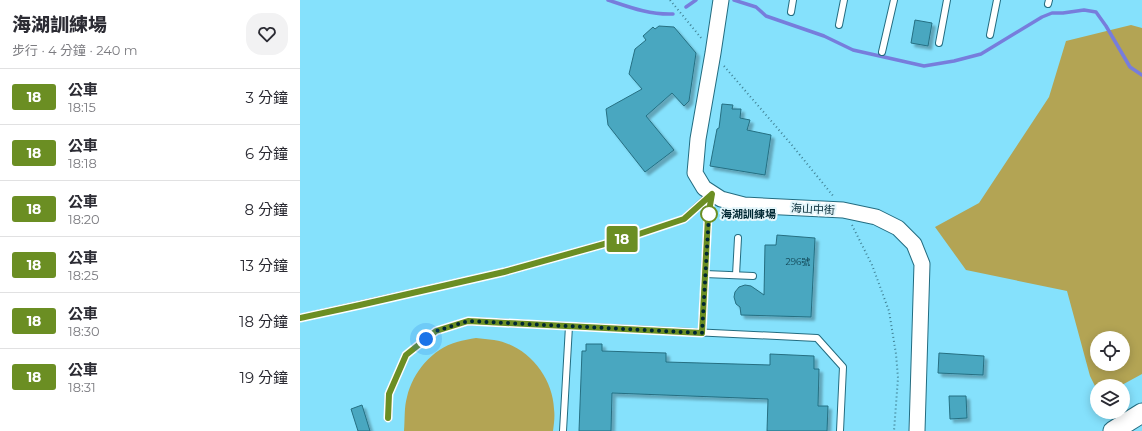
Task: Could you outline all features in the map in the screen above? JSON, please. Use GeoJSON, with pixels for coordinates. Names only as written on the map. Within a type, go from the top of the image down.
{"type":"FeatureCollection","features":[{"type":"Feature","properties":{"kind":"main road"},"geometry":{"type":"LineString","coordinates":[[1113,431],[1142,413]]}},
{"type":"Feature","properties":{"kind":"street","name":"海山中街"},"geometry":{"type":"LineString","coordinates":[[721,3],[698,139],[695,173],[704,188],[721,199],[744,205],[843,210],[876,217],[898,228],[914,244],[922,264],[917,431]]}},
{"type":"Feature","properties":{"kind":"lane"},"geometry":{"type":"LineString","coordinates":[[791,12],[794,0]]}},
{"type":"Feature","properties":{"kind":"lane"},"geometry":{"type":"LineString","coordinates":[[839,25],[844,0]]}},
{"type":"Feature","properties":{"kind":"lane"},"geometry":{"type":"LineString","coordinates":[[882,52],[894,0]]}},
{"type":"Feature","properties":{"kind":"lane"},"geometry":{"type":"LineString","coordinates":[[939,43],[947,0]]}},
{"type":"Feature","properties":{"kind":"lane"},"geometry":{"type":"LineString","coordinates":[[990,34],[997,0]]}},
{"type":"Feature","properties":{"kind":"lane"},"geometry":{"type":"LineString","coordinates":[[702,333],[708,217],[712,194]]}},
{"type":"Feature","properties":{"kind":"lane"},"geometry":{"type":"LineString","coordinates":[[300,318],[504,272],[633,236],[684,219],[712,194]]}},
{"type":"Feature","properties":{"kind":"lane"},"geometry":{"type":"LineString","coordinates":[[736,276],[738,238]]}},
{"type":"Feature","properties":{"kind":"lane"},"geometry":{"type":"LineString","coordinates":[[705,274],[753,276]]}},
{"type":"Feature","properties":{"kind":"lane"},"geometry":{"type":"LineString","coordinates":[[388,418],[389,394],[406,355],[436,331],[468,321],[817,338],[844,367],[840,431]]}},
{"type":"Feature","properties":{"kind":"lane"},"geometry":{"type":"LineString","coordinates":[[563,431],[569,326]]}},
{"type":"Feature","properties":{"kind":"path"},"geometry":{"type":"LineString","coordinates":[[670,0],[833,196],[856,231],[867,254],[889,311],[896,354],[898,378],[894,431]]}},
{"type":"Feature","properties":{"kind":"shaded area"},"geometry":{"type":"Polygon","coordinates":[[[1131,25],[1142,28],[1142,374],[1130,381],[1130,379],[1092,379],[1067,291],[966,270],[935,227],[979,203],[1049,97],[1066,41],[1131,25]]]}},
{"type":"Feature","properties":{"kind":"shaded area"},"geometry":{"type":"Polygon","coordinates":[[[476,338],[506,343],[517,348],[536,364],[549,385],[554,414],[553,431],[404,431],[406,401],[410,388],[419,370],[439,350],[457,342],[476,338]]]}},
{"type":"Feature","properties":{"kind":"building"},"geometry":{"type":"Polygon","coordinates":[[[915,20],[932,23],[928,46],[911,43],[915,20]]]}},
{"type":"Feature","properties":{"kind":"building"},"geometry":{"type":"Polygon","coordinates":[[[659,26],[674,27],[696,53],[689,101],[684,106],[672,93],[646,116],[674,150],[645,172],[608,125],[606,109],[642,89],[629,74],[635,49],[646,40],[643,36],[653,27],[655,29],[659,26]]]}},
{"type":"Feature","properties":{"kind":"building"},"geometry":{"type":"Polygon","coordinates":[[[722,104],[733,105],[732,109],[741,109],[740,118],[750,120],[747,130],[771,135],[765,175],[710,166],[717,129],[719,128],[722,104]]]}},
{"type":"Feature","properties":{"kind":"building"},"geometry":{"type":"Polygon","coordinates":[[[777,235],[815,238],[811,317],[741,315],[740,307],[736,304],[734,297],[735,292],[739,287],[745,285],[751,286],[764,295],[765,245],[776,245],[777,235]]]}},
{"type":"Feature","properties":{"kind":"building"},"geometry":{"type":"Polygon","coordinates":[[[586,344],[602,344],[602,351],[666,353],[666,362],[770,365],[770,354],[814,356],[814,369],[819,369],[818,406],[828,406],[827,431],[767,431],[768,399],[612,393],[611,431],[579,431],[582,351],[586,351],[586,344]]]}},
{"type":"Feature","properties":{"kind":"building"},"geometry":{"type":"Polygon","coordinates":[[[939,353],[984,356],[983,375],[938,373],[939,353]]]}},
{"type":"Feature","properties":{"kind":"building"},"geometry":{"type":"Polygon","coordinates":[[[949,396],[966,396],[967,418],[950,419],[949,396]]]}},
{"type":"Feature","properties":{"kind":"building"},"geometry":{"type":"Polygon","coordinates":[[[362,405],[370,431],[358,431],[351,409],[362,405]]]}},
{"type":"Feature","properties":{"kind":"waterway"},"geometry":{"type":"LineString","coordinates":[[608,0],[648,12],[673,14]]}},
{"type":"Feature","properties":{"kind":"waterway"},"geometry":{"type":"LineString","coordinates":[[686,7],[696,0]]}},
{"type":"Feature","properties":{"kind":"waterway"},"geometry":{"type":"LineString","coordinates":[[734,0],[756,7],[766,16],[824,36],[853,50],[924,66],[954,61],[981,54],[1042,17],[1052,13],[1084,10],[1096,12],[1130,67],[1142,75]]}},
{"type":"Feature","properties":{"kind":"bus line","name":"18"},"geometry":{"type":"LineString","coordinates":[[300,318],[504,272],[633,236],[684,219],[712,194],[708,217],[702,333],[468,321],[436,331],[406,355],[389,394],[388,418]]}},
{"type":"Feature","properties":{"kind":"place","name":"海湖訓練場"},"geometry":{"type":"Point","coordinates":[709,214]}},
{"type":"Feature","properties":{"kind":"route"},"geometry":{"type":"LineString","coordinates":[[426,339],[436,331],[468,321],[702,333],[709,214]]}}]}
